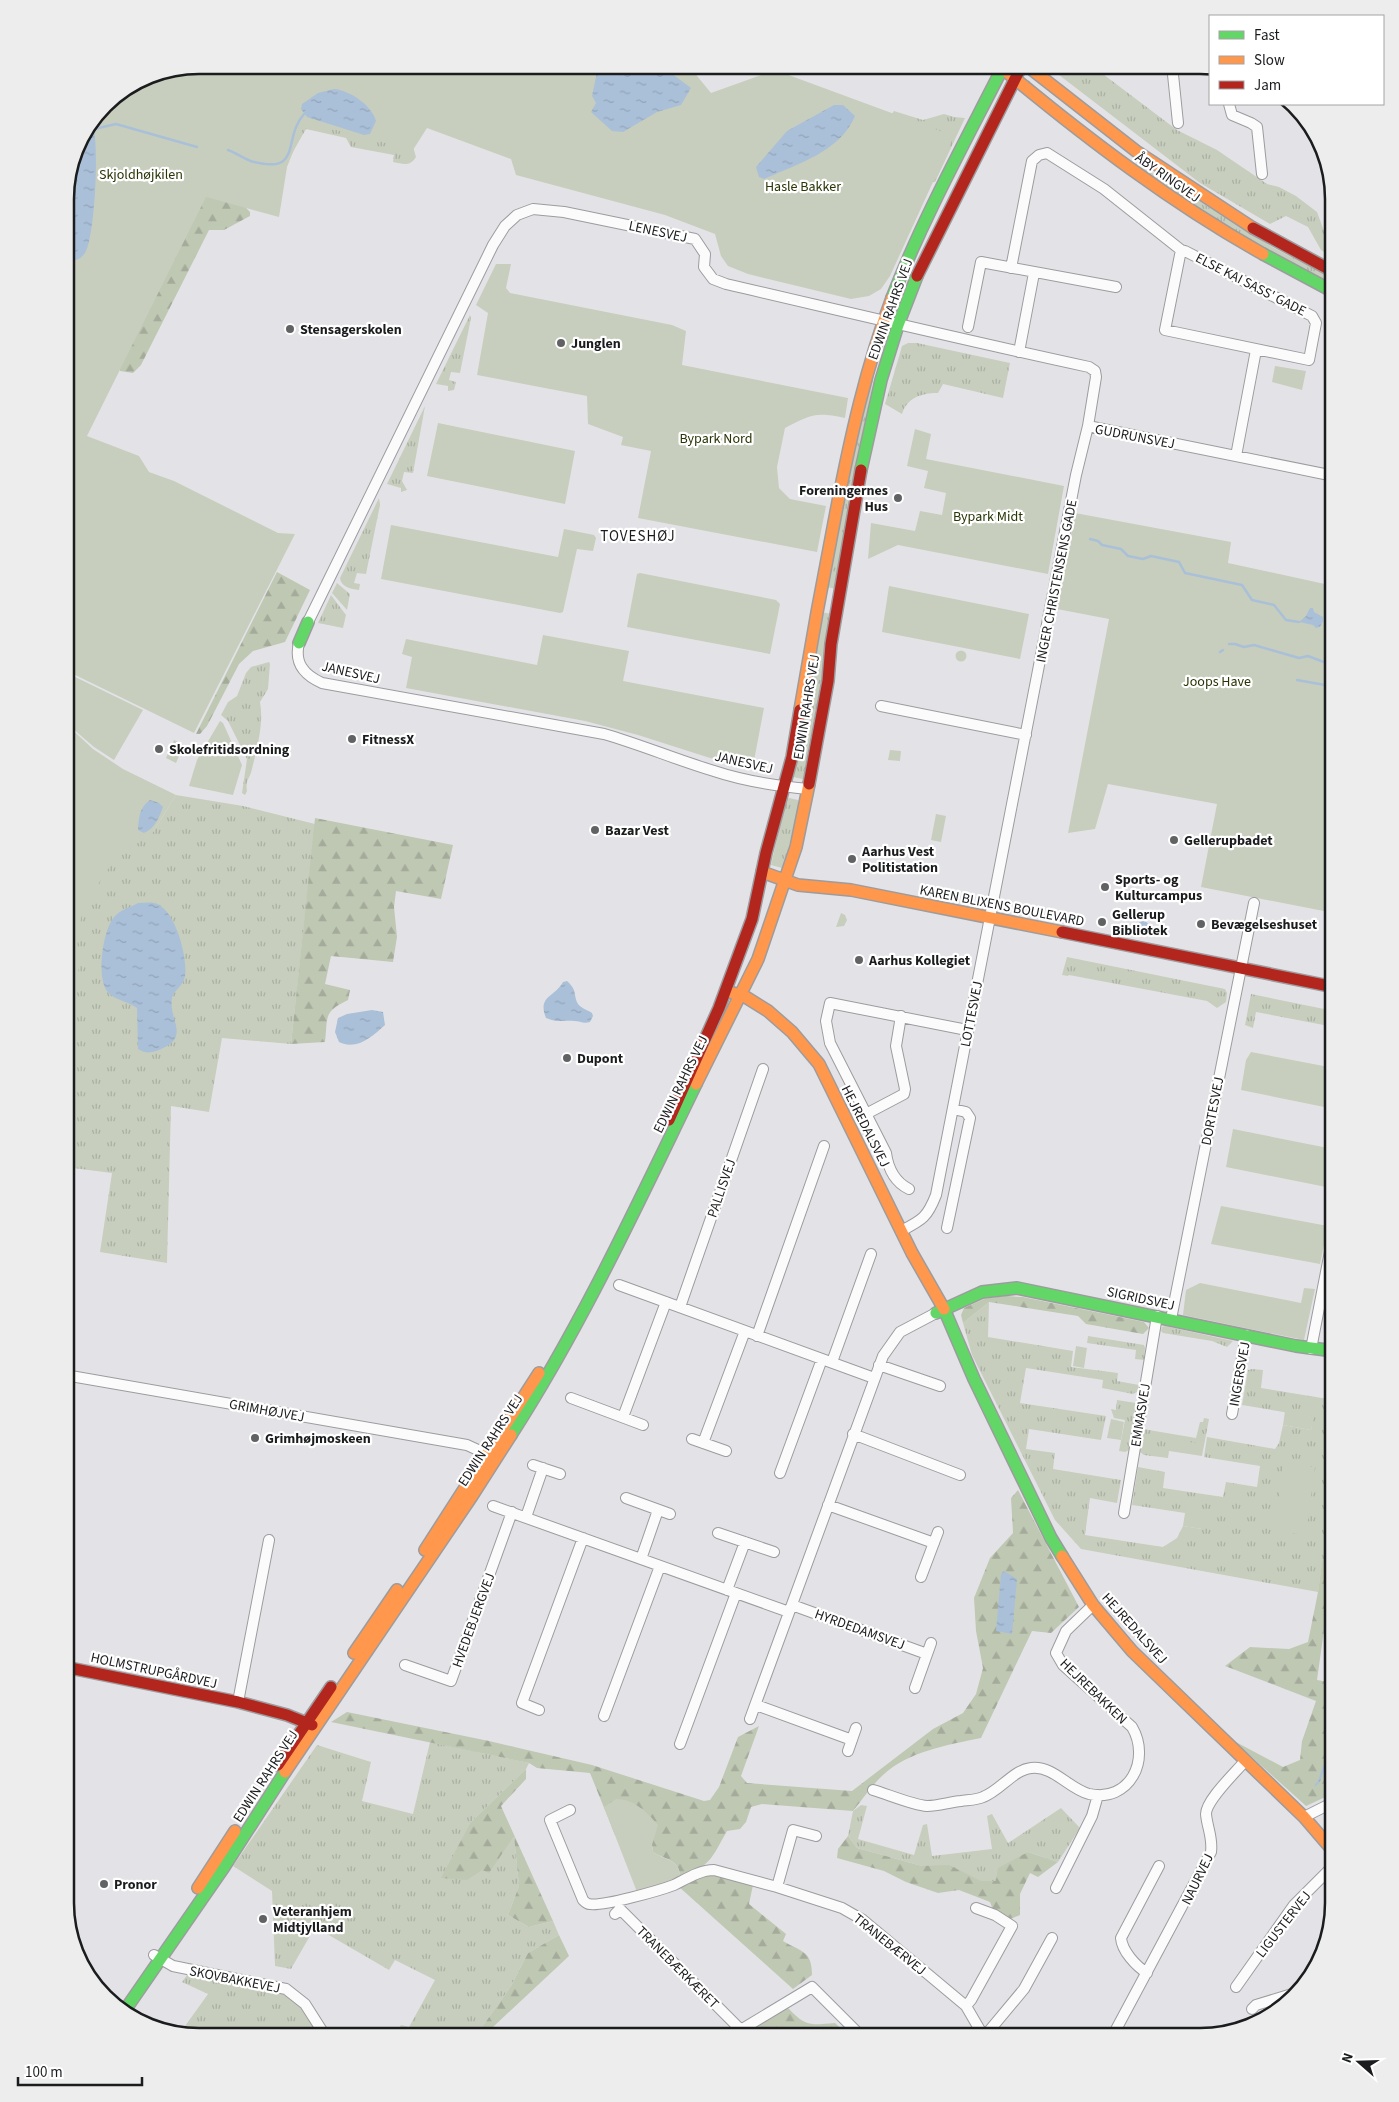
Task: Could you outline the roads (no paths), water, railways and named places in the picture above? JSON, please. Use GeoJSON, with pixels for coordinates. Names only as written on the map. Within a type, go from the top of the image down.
{"type":"FeatureCollection","features":[{"type":"Feature","properties":{"kind":"street","name":"EDWIN RAHRS VEJ"},"geometry":{"type":"LineString","coordinates":[[492,1456],[597,1270],[665,1128],[725,991],[752,919],[762,872],[792,757],[842,473],[860,399],[884,320],[904,268],[998,74]]}},
{"type":"Feature","properties":{"kind":"street","name":"ÅBY RINGVEJ"},"geometry":{"type":"LineString","coordinates":[[1010,74],[1101,148],[1201,218],[1325,287]]}},
{"type":"Feature","properties":{"kind":"street","name":"EDWIN RAHRS VEJ"},"geometry":{"type":"LineString","coordinates":[[122,2002],[224,1867],[310,1725],[492,1456],[538,1393],[604,1272],[739,999],[761,951],[796,847],[828,681],[831,644],[860,476],[877,396],[898,325],[923,261],[1018,74]]}},
{"type":"Feature","properties":{"kind":"street","name":"ÅBY RINGVEJ"},"geometry":{"type":"LineString","coordinates":[[1037,74],[1102,127],[1167,174],[1234,217],[1325,267]]}},
{"type":"Feature","properties":{"kind":"street"},"geometry":{"type":"LineString","coordinates":[[1173,74],[1178,123]]}},
{"type":"Feature","properties":{"kind":"street"},"geometry":{"type":"LineString","coordinates":[[1229,105],[1232,115],[1257,127],[1262,174]]}},
{"type":"Feature","properties":{"kind":"street"},"geometry":{"type":"LineString","coordinates":[[1011,268],[1032,161],[1039,155],[1047,153],[1104,189],[1181,250]]}},
{"type":"Feature","properties":{"kind":"street","name":"LENESVEJ"},"geometry":{"type":"LineString","coordinates":[[472,287],[505,226],[517,215],[533,209],[564,212],[684,235],[695,239],[702,246],[704,267],[713,278],[726,284],[884,320]]}},
{"type":"Feature","properties":{"kind":"street","name":"ELSE KAI SASS' GADE"},"geometry":{"type":"LineString","coordinates":[[1181,250],[1312,316],[1316,323],[1309,360],[1165,330],[1181,250]]}},
{"type":"Feature","properties":{"kind":"street"},"geometry":{"type":"LineString","coordinates":[[968,327],[981,262],[1116,287]]}},
{"type":"Feature","properties":{"kind":"street"},"geometry":{"type":"LineString","coordinates":[[1019,352],[1034,273]]}},
{"type":"Feature","properties":{"kind":"street","name":"JANESVEJ"},"geometry":{"type":"LineString","coordinates":[[472,287],[308,622],[299,643],[297,656],[300,666],[307,675],[322,683],[604,734],[716,772],[808,789]]}},
{"type":"Feature","properties":{"kind":"street","name":"GUDRUNSVEJ"},"geometry":{"type":"LineString","coordinates":[[884,320],[898,325],[1090,368],[1095,371],[1096,377],[1088,426],[1325,474]]}},
{"type":"Feature","properties":{"kind":"street"},"geometry":{"type":"LineString","coordinates":[[1236,456],[1256,350]]}},
{"type":"Feature","properties":{"kind":"street","name":"INGER CHRISTENSENS GADE"},"geometry":{"type":"LineString","coordinates":[[990,918],[1076,475],[1088,426]]}},
{"type":"Feature","properties":{"kind":"street"},"geometry":{"type":"LineString","coordinates":[[881,706],[1026,735]]}},
{"type":"Feature","properties":{"kind":"street","name":"KAREN BLIXENS BOULEVARD"},"geometry":{"type":"LineString","coordinates":[[762,872],[786,877],[798,885],[841,888],[1325,986]]}},
{"type":"Feature","properties":{"kind":"street","name":"DORTESVEJ"},"geometry":{"type":"LineString","coordinates":[[1171,1319],[1254,903]]}},
{"type":"Feature","properties":{"kind":"street","name":"LOTTESVEJ"},"geometry":{"type":"LineString","coordinates":[[901,1231],[922,1220],[930,1211],[936,1195],[990,918]]}},
{"type":"Feature","properties":{"kind":"street","name":"HEJREDALSVEJ"},"geometry":{"type":"LineString","coordinates":[[725,991],[780,1022],[803,1044],[818,1064],[912,1253],[925,1290],[940,1311],[1052,1538],[1093,1605],[1132,1651],[1304,1817],[1325,1842]]}},
{"type":"Feature","properties":{"kind":"street"},"geometry":{"type":"LineString","coordinates":[[909,1189],[900,1184],[893,1175],[887,1163],[886,1153],[830,1043],[826,1021],[830,1003],[967,1030]]}},
{"type":"Feature","properties":{"kind":"street"},"geometry":{"type":"LineString","coordinates":[[866,1114],[904,1094],[905,1089],[896,1046],[901,1016]]}},
{"type":"Feature","properties":{"kind":"street","name":"PALLISVEJ"},"geometry":{"type":"LineString","coordinates":[[680,1307],[763,1069]]}},
{"type":"Feature","properties":{"kind":"street"},"geometry":{"type":"LineString","coordinates":[[947,1228],[970,1118],[966,1112],[953,1110]]}},
{"type":"Feature","properties":{"kind":"street"},"geometry":{"type":"LineString","coordinates":[[757,1336],[824,1146]]}},
{"type":"Feature","properties":{"kind":"street"},"geometry":{"type":"LineString","coordinates":[[780,1473],[871,1254]]}},
{"type":"Feature","properties":{"kind":"street"},"geometry":{"type":"LineString","coordinates":[[1311,1349],[1325,1277]]}},
{"type":"Feature","properties":{"kind":"street"},"geometry":{"type":"LineString","coordinates":[[619,1285],[874,1378]]}},
{"type":"Feature","properties":{"kind":"street","name":"SIGRIDSVEJ"},"geometry":{"type":"LineString","coordinates":[[940,1311],[982,1292],[1017,1288],[1311,1349],[1325,1350]]}},
{"type":"Feature","properties":{"kind":"street"},"geometry":{"type":"LineString","coordinates":[[623,1418],[666,1302]]}},
{"type":"Feature","properties":{"kind":"street"},"geometry":{"type":"LineString","coordinates":[[750,1719],[879,1365],[887,1349],[900,1332],[940,1311]]}},
{"type":"Feature","properties":{"kind":"street","name":"EMMASVEJ"},"geometry":{"type":"LineString","coordinates":[[1124,1514],[1157,1316]]}},
{"type":"Feature","properties":{"kind":"street"},"geometry":{"type":"LineString","coordinates":[[703,1444],[745,1331]]}},
{"type":"Feature","properties":{"kind":"street","name":"INGERSVEJ"},"geometry":{"type":"LineString","coordinates":[[1232,1414],[1246,1335]]}},
{"type":"Feature","properties":{"kind":"street"},"geometry":{"type":"LineString","coordinates":[[879,1365],[940,1386]]}},
{"type":"Feature","properties":{"kind":"street","name":"GRIMHØJVEJ"},"geometry":{"type":"LineString","coordinates":[[74,1377],[458,1444],[472,1447],[492,1456]]}},
{"type":"Feature","properties":{"kind":"street"},"geometry":{"type":"LineString","coordinates":[[571,1398],[643,1425]]}},
{"type":"Feature","properties":{"kind":"street"},"geometry":{"type":"LineString","coordinates":[[853,1434],[960,1474]]}},
{"type":"Feature","properties":{"kind":"street"},"geometry":{"type":"LineString","coordinates":[[692,1440],[726,1451]]}},
{"type":"Feature","properties":{"kind":"street"},"geometry":{"type":"LineString","coordinates":[[526,1517],[538,1466],[560,1474]]}},
{"type":"Feature","properties":{"kind":"street"},"geometry":{"type":"LineString","coordinates":[[626,1498],[670,1514]]}},
{"type":"Feature","properties":{"kind":"street"},"geometry":{"type":"LineString","coordinates":[[828,1504],[934,1543]]}},
{"type":"Feature","properties":{"kind":"street"},"geometry":{"type":"LineString","coordinates":[[493,1506],[731,1591],[791,1608]]}},
{"type":"Feature","properties":{"kind":"street"},"geometry":{"type":"LineString","coordinates":[[641,1559],[658,1510]]}},
{"type":"Feature","properties":{"kind":"street","name":"HVEDEBJERGVEJ"},"geometry":{"type":"LineString","coordinates":[[405,1665],[451,1681],[512,1512]]}},
{"type":"Feature","properties":{"kind":"street"},"geometry":{"type":"LineString","coordinates":[[718,1532],[774,1552]]}},
{"type":"Feature","properties":{"kind":"street"},"geometry":{"type":"LineString","coordinates":[[921,1577],[938,1532]]}},
{"type":"Feature","properties":{"kind":"street"},"geometry":{"type":"LineString","coordinates":[[539,1710],[522,1703],[583,1538]]}},
{"type":"Feature","properties":{"kind":"street"},"geometry":{"type":"LineString","coordinates":[[238,1702],[269,1540]]}},
{"type":"Feature","properties":{"kind":"street"},"geometry":{"type":"LineString","coordinates":[[680,1744],[731,1591],[745,1542]]}},
{"type":"Feature","properties":{"kind":"street"},"geometry":{"type":"LineString","coordinates":[[604,1716],[660,1566]]}},
{"type":"Feature","properties":{"kind":"street","name":"HEJREBAKKEN"},"geometry":{"type":"LineString","coordinates":[[1093,1605],[1066,1631],[1056,1653],[1058,1659],[1132,1727],[1140,1752],[1137,1770],[1125,1785],[1117,1790],[1098,1795]]}},
{"type":"Feature","properties":{"kind":"street","name":"HYRDEDAMSVEJ"},"geometry":{"type":"LineString","coordinates":[[791,1608],[927,1654]]}},
{"type":"Feature","properties":{"kind":"street"},"geometry":{"type":"LineString","coordinates":[[915,1688],[931,1643]]}},
{"type":"Feature","properties":{"kind":"street","name":"HOLMSTRUPGÅRDVEJ"},"geometry":{"type":"LineString","coordinates":[[74,1669],[238,1702],[287,1715],[310,1725]]}},
{"type":"Feature","properties":{"kind":"street"},"geometry":{"type":"LineString","coordinates":[[756,1705],[852,1740]]}},
{"type":"Feature","properties":{"kind":"street"},"geometry":{"type":"LineString","coordinates":[[848,1751],[856,1728]]}},
{"type":"Feature","properties":{"kind":"street","name":"NAURVEJ"},"geometry":{"type":"LineString","coordinates":[[1117,2028],[1211,1852],[1213,1841],[1206,1816],[1209,1802],[1245,1761]]}},
{"type":"Feature","properties":{"kind":"street"},"geometry":{"type":"LineString","coordinates":[[872,1790],[927,1806],[984,1798],[1017,1774],[1032,1767],[1048,1771],[1082,1792],[1098,1795],[1092,1816],[1056,1888]]}},
{"type":"Feature","properties":{"kind":"street"},"geometry":{"type":"LineString","coordinates":[[1304,1817],[1325,1806]]}},
{"type":"Feature","properties":{"kind":"street","name":"TRANEBÆRVEJ"},"geometry":{"type":"LineString","coordinates":[[570,1810],[550,1820],[583,1900],[587,1904],[621,1900],[646,1893],[675,1884],[707,1870],[724,1872],[777,1887],[842,1908],[863,1920],[966,2006],[979,2028]]}},
{"type":"Feature","properties":{"kind":"street"},"geometry":{"type":"LineString","coordinates":[[777,1887],[793,1830],[816,1836]]}},
{"type":"Feature","properties":{"kind":"street"},"geometry":{"type":"LineString","coordinates":[[1147,1973],[1128,1954],[1121,1938],[1159,1866]]}},
{"type":"Feature","properties":{"kind":"street","name":"LIGUSTERVEJ"},"geometry":{"type":"LineString","coordinates":[[1236,1987],[1294,1906],[1325,1874]]}},
{"type":"Feature","properties":{"kind":"street"},"geometry":{"type":"LineString","coordinates":[[966,2006],[1012,1926],[995,1915],[976,1908]]}},
{"type":"Feature","properties":{"kind":"street","name":"TRANEBÆRKÆRET"},"geometry":{"type":"LineString","coordinates":[[615,1914],[620,1909],[739,2028]]}},
{"type":"Feature","properties":{"kind":"street","name":"TRANEBÆRVEJ"},"geometry":{"type":"LineString","coordinates":[[992,2028],[1024,1989],[1052,1938]]}},
{"type":"Feature","properties":{"kind":"street","name":"EDWIN RAHRS VEJ"},"geometry":{"type":"LineString","coordinates":[[127,2006],[156,1957]]}},
{"type":"Feature","properties":{"kind":"street","name":"SKOVBAKKEVEJ"},"geometry":{"type":"LineString","coordinates":[[156,1957],[172,1966],[286,1989],[305,2004],[320,2028]]}},
{"type":"Feature","properties":{"kind":"street"},"geometry":{"type":"LineString","coordinates":[[744,2028],[812,1988],[853,2028]]}},
{"type":"Feature","properties":{"kind":"street"},"geometry":{"type":"LineString","coordinates":[[1252,2009],[1256,2005],[1283,1997]]}},
{"type":"Feature","properties":{"kind":"water"},"geometry":{"type":"Polygon","coordinates":[[[597,74],[672,74],[691,88],[681,105],[657,112],[623,132],[612,131],[591,112],[596,103],[592,96],[597,74]]]}},
{"type":"Feature","properties":{"kind":"water"},"geometry":{"type":"Polygon","coordinates":[[[334,89],[353,95],[370,109],[376,121],[370,134],[364,135],[307,117],[301,109],[302,104],[318,93],[334,89]]]}},
{"type":"Feature","properties":{"kind":"water"},"geometry":{"type":"Polygon","coordinates":[[[834,105],[843,105],[855,116],[839,139],[828,148],[803,162],[764,179],[759,177],[756,167],[787,131],[834,105]]]}},
{"type":"Feature","properties":{"kind":"water"},"geometry":{"type":"Polygon","coordinates":[[[94,131],[96,148],[94,209],[88,244],[85,253],[74,261],[74,191],[83,151],[94,131]]]}},
{"type":"Feature","properties":{"kind":"water"},"geometry":{"type":"Polygon","coordinates":[[[1310,608],[1313,608],[1314,612],[1323,617],[1320,627],[1316,628],[1313,625],[1299,622],[1306,616],[1310,608]]]}},
{"type":"Feature","properties":{"kind":"water"},"geometry":{"type":"Polygon","coordinates":[[[150,800],[159,803],[163,807],[154,825],[144,833],[138,830],[139,817],[144,806],[150,800]]]}},
{"type":"Feature","properties":{"kind":"water"},"geometry":{"type":"Polygon","coordinates":[[[138,903],[154,903],[168,914],[174,923],[182,946],[185,968],[184,980],[172,998],[177,1034],[169,1045],[151,1052],[144,1052],[138,1049],[137,1008],[110,994],[104,984],[102,975],[104,941],[111,922],[120,912],[138,903]]]}},
{"type":"Feature","properties":{"kind":"water"},"geometry":{"type":"Polygon","coordinates":[[[1141,921],[1145,921],[1149,927],[1145,933],[1141,933],[1137,929],[1137,925],[1141,921]]]}},
{"type":"Feature","properties":{"kind":"water"},"geometry":{"type":"Polygon","coordinates":[[[567,981],[574,990],[578,1004],[592,1013],[593,1016],[590,1022],[557,1021],[546,1018],[544,1011],[545,1001],[563,982],[567,981]]]}},
{"type":"Feature","properties":{"kind":"water"},"geometry":{"type":"Polygon","coordinates":[[[372,1010],[383,1012],[385,1025],[364,1041],[352,1045],[339,1042],[335,1032],[338,1018],[347,1014],[372,1010]]]}},
{"type":"Feature","properties":{"kind":"water"},"geometry":{"type":"Polygon","coordinates":[[[1004,1571],[1017,1579],[1012,1634],[996,1631],[1001,1574],[1004,1571]]]}},
{"type":"Feature","properties":{"kind":"water"},"geometry":{"type":"Polygon","coordinates":[[[1325,1764],[1325,1773],[1323,1773],[1320,1782],[1315,1787],[1315,1784],[1318,1781],[1325,1764]]]}},
{"type":"Feature","properties":{"kind":"waterway"},"geometry":{"type":"LineString","coordinates":[[228,150],[254,162],[279,163],[286,159],[294,134],[304,114]]}},
{"type":"Feature","properties":{"kind":"waterway"},"geometry":{"type":"LineString","coordinates":[[95,129],[116,124],[197,147]]}},
{"type":"Feature","properties":{"kind":"waterway"},"geometry":{"type":"LineString","coordinates":[[1090,539],[1098,541],[1102,545],[1121,549],[1128,556],[1143,559],[1151,556],[1179,562],[1185,573],[1242,585],[1252,600],[1274,605],[1286,620],[1299,622]]}},
{"type":"Feature","properties":{"kind":"waterway"},"geometry":{"type":"LineString","coordinates":[[1229,644],[1244,647],[1254,645],[1299,658],[1308,656],[1325,663]]}},
{"type":"Feature","properties":{"kind":"waterway"},"geometry":{"type":"LineString","coordinates":[[1297,680],[1325,685]]}},
{"type":"Feature","properties":{"kind":"place","name":"Stensagerskolen"},"geometry":{"type":"Point","coordinates":[290,329]}},
{"type":"Feature","properties":{"kind":"place","name":"Junglen"},"geometry":{"type":"Point","coordinates":[561,343]}},
{"type":"Feature","properties":{"kind":"place","name":"Foreningernes Hus"},"geometry":{"type":"Point","coordinates":[898,498]}},
{"type":"Feature","properties":{"kind":"place","name":"FitnessX"},"geometry":{"type":"Point","coordinates":[352,739]}},
{"type":"Feature","properties":{"kind":"place","name":"Skolefritidsordning"},"geometry":{"type":"Point","coordinates":[159,749]}},
{"type":"Feature","properties":{"kind":"place","name":"Bazar Vest"},"geometry":{"type":"Point","coordinates":[595,830]}},
{"type":"Feature","properties":{"kind":"place","name":"Gellerupbadet"},"geometry":{"type":"Point","coordinates":[1174,840]}},
{"type":"Feature","properties":{"kind":"place","name":"Aarhus Vest Politistation"},"geometry":{"type":"Point","coordinates":[852,859]}},
{"type":"Feature","properties":{"kind":"place","name":"Sports- og Kulturcampus"},"geometry":{"type":"Point","coordinates":[1105,887]}},
{"type":"Feature","properties":{"kind":"place","name":"Gellerup Bibliotek"},"geometry":{"type":"Point","coordinates":[1102,922]}},
{"type":"Feature","properties":{"kind":"place","name":"Bevægelseshuset"},"geometry":{"type":"Point","coordinates":[1201,924]}},
{"type":"Feature","properties":{"kind":"place","name":"Aarhus Kollegiet"},"geometry":{"type":"Point","coordinates":[859,960]}},
{"type":"Feature","properties":{"kind":"place","name":"Dupont"},"geometry":{"type":"Point","coordinates":[567,1058]}},
{"type":"Feature","properties":{"kind":"place","name":"Grimhøjmoskeen"},"geometry":{"type":"Point","coordinates":[255,1438]}},
{"type":"Feature","properties":{"kind":"place","name":"Pronor"},"geometry":{"type":"Point","coordinates":[104,1884]}},
{"type":"Feature","properties":{"kind":"place","name":"Veteranhjem Midtjylland"},"geometry":{"type":"Point","coordinates":[263,1919]}},
{"type":"Feature","properties":{"kind":"district","name":"TOVESHØJ"},"geometry":{"type":"Point","coordinates":[638,536]}},
{"type":"Feature","properties":{"kind":"park label","name":"Skjoldhøjkilen"},"geometry":{"type":"Point","coordinates":[141,174]}},
{"type":"Feature","properties":{"kind":"park label","name":"Hasle Bakker"},"geometry":{"type":"Point","coordinates":[803,186]}},
{"type":"Feature","properties":{"kind":"park label","name":"Bypark Nord"},"geometry":{"type":"Point","coordinates":[716,438]}},
{"type":"Feature","properties":{"kind":"park label","name":"Bypark Midt"},"geometry":{"type":"Point","coordinates":[988,516]}},
{"type":"Feature","properties":{"kind":"park label","name":"Joops Have"},"geometry":{"type":"Point","coordinates":[1217,681]}}]}
